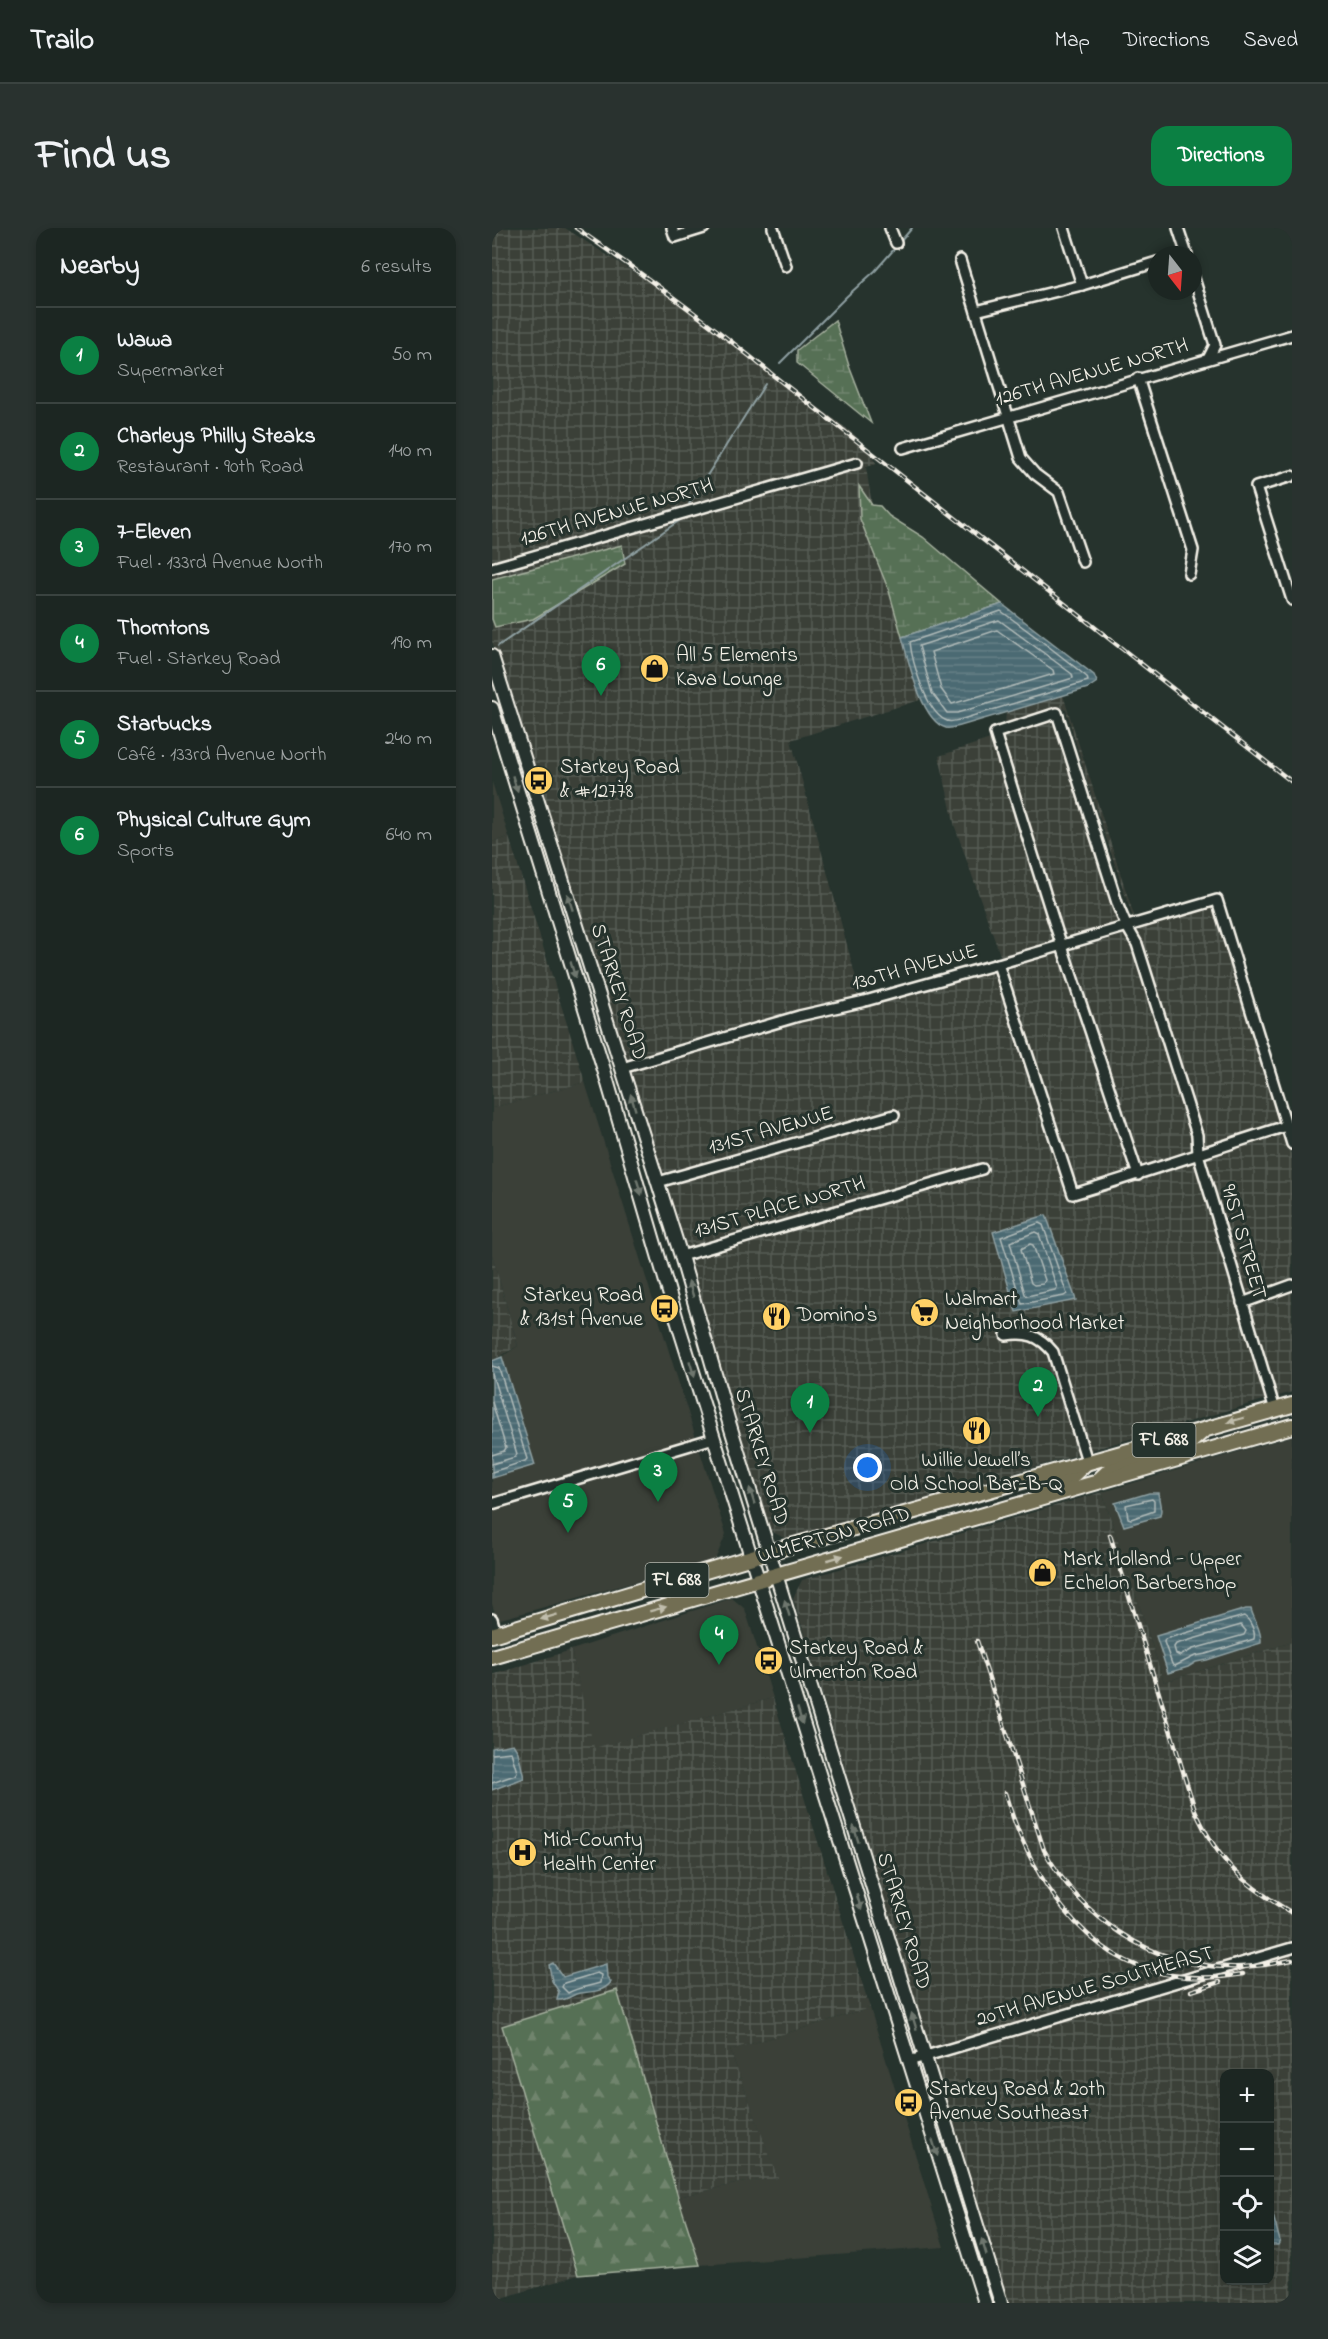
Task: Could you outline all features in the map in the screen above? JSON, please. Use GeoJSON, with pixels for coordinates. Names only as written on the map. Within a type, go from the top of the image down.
{"type":"FeatureCollection","features":[{"type":"Feature","properties":{"kind":"main road","name":"STARKEY ROAD"},"geometry":{"type":"LineString","coordinates":[[492,656],[681,1256],[776,1575],[1001,2303]]}},
{"type":"Feature","properties":{"kind":"main road","name":"STARKEY ROAD"},"geometry":{"type":"LineString","coordinates":[[492,708],[714,1438],[985,2303]]}},
{"type":"Feature","properties":{"kind":"main road"},"geometry":{"type":"LineString","coordinates":[[583,1004],[590,1009],[603,1053],[622,1068],[610,1091]]}},
{"type":"Feature","properties":{"kind":"main road"},"geometry":{"type":"LineString","coordinates":[[674,1308],[702,1328]]}},
{"type":"Feature","properties":{"kind":"main road","name":"ULMERTON ROAD"},"geometry":{"type":"LineString","coordinates":[[494,1634],[751,1557],[1292,1404]]}},
{"type":"Feature","properties":{"kind":"main road"},"geometry":{"type":"LineString","coordinates":[[1249,1438],[1263,1422],[1292,1414]]}},
{"type":"Feature","properties":{"kind":"main road","name":"ULMERTON ROAD"},"geometry":{"type":"LineString","coordinates":[[492,1657],[1292,1425]]}},
{"type":"Feature","properties":{"kind":"main road"},"geometry":{"type":"LineString","coordinates":[[1096,1482],[1114,1466],[1188,1444],[1205,1428]]}},
{"type":"Feature","properties":{"kind":"main road"},"geometry":{"type":"LineString","coordinates":[[1039,1498],[1045,1488],[1069,1479],[1087,1461]]}},
{"type":"Feature","properties":{"kind":"street"},"geometry":{"type":"LineString","coordinates":[[673,232],[704,228]]}},
{"type":"Feature","properties":{"kind":"street"},"geometry":{"type":"LineString","coordinates":[[773,228],[786,266]]}},
{"type":"Feature","properties":{"kind":"street"},"geometry":{"type":"LineString","coordinates":[[890,228],[896,243]]}},
{"type":"Feature","properties":{"kind":"street"},"geometry":{"type":"LineString","coordinates":[[1064,228],[1082,285]]}},
{"type":"Feature","properties":{"kind":"street"},"geometry":{"type":"LineString","coordinates":[[1178,228],[1182,246]]}},
{"type":"Feature","properties":{"kind":"street"},"geometry":{"type":"LineString","coordinates":[[960,260],[1021,458],[1035,474],[1059,492],[1083,562]]}},
{"type":"Feature","properties":{"kind":"street"},"geometry":{"type":"LineString","coordinates":[[976,311],[1082,285],[1148,265]]}},
{"type":"Feature","properties":{"kind":"street"},"geometry":{"type":"LineString","coordinates":[[1201,300],[1215,345],[1209,357]]}},
{"type":"Feature","properties":{"kind":"street","name":"126TH AVENUE NORTH"},"geometry":{"type":"LineString","coordinates":[[903,448],[1292,334]]}},
{"type":"Feature","properties":{"kind":"street"},"geometry":{"type":"LineString","coordinates":[[1138,378],[1193,550],[1189,574]]}},
{"type":"Feature","properties":{"kind":"street","name":"126TH AVENUE NORTH"},"geometry":{"type":"LineString","coordinates":[[492,568],[856,463]]}},
{"type":"Feature","properties":{"kind":"street"},"geometry":{"type":"LineString","coordinates":[[1291,600],[1256,487],[1292,476]]}},
{"type":"Feature","properties":{"kind":"street","name":"91ST STREET"},"geometry":{"type":"LineString","coordinates":[[1062,944],[995,733],[1057,713],[1126,925],[1141,955],[1197,1135],[1198,1154],[1275,1410]]}},
{"type":"Feature","properties":{"kind":"street","name":"130TH AVENUE"},"geometry":{"type":"LineString","coordinates":[[622,1068],[800,1016],[865,1001],[998,964],[1217,900],[1286,1126]]}},
{"type":"Feature","properties":{"kind":"street"},"geometry":{"type":"LineString","coordinates":[[1062,944],[1138,1175]]}},
{"type":"Feature","properties":{"kind":"street"},"geometry":{"type":"LineString","coordinates":[[998,964],[1073,1194],[1286,1126],[1292,1144]]}},
{"type":"Feature","properties":{"kind":"street","name":"131ST AVENUE"},"geometry":{"type":"LineString","coordinates":[[658,1182],[894,1115]]}},
{"type":"Feature","properties":{"kind":"street","name":"131ST PLACE NORTH"},"geometry":{"type":"LineString","coordinates":[[681,1256],[982,1168]]}},
{"type":"Feature","properties":{"kind":"street"},"geometry":{"type":"LineString","coordinates":[[1242,1303],[1292,1286]]}},
{"type":"Feature","properties":{"kind":"street"},"geometry":{"type":"LineString","coordinates":[[1006,1335],[1031,1334],[1040,1338],[1053,1352],[1087,1461]]}},
{"type":"Feature","properties":{"kind":"street"},"geometry":{"type":"LineString","coordinates":[[492,1504],[714,1438]]}},
{"type":"Feature","properties":{"kind":"street"},"geometry":{"type":"LineString","coordinates":[[492,1619],[494,1634]]}},
{"type":"Feature","properties":{"kind":"street","name":"20TH AVENUE SOUTHEAST"},"geometry":{"type":"LineString","coordinates":[[909,2061],[1292,1948]]}},
{"type":"Feature","properties":{"kind":"shaded area"},"geometry":{"type":"Polygon","coordinates":[[[492,228],[565,228],[652,284],[854,434],[877,464],[866,467],[872,505],[859,487],[860,519],[889,591],[920,700],[791,740],[861,996],[798,1011],[625,1062],[492,641],[492,619],[496,627],[622,545],[492,579],[492,573],[862,466],[859,457],[492,563],[492,228]]]}},
{"type":"Feature","properties":{"kind":"shaded area"},"geometry":{"type":"Polygon","coordinates":[[[1063,695],[1135,919],[1200,900],[1134,921],[1088,785],[1066,710],[1060,707],[1005,723],[1006,713],[1063,695]]]}},
{"type":"Feature","properties":{"kind":"shaded area"},"geometry":{"type":"Polygon","coordinates":[[[1059,717],[1126,924],[1068,941],[1020,806],[1001,735],[1059,717]]]}},
{"type":"Feature","properties":{"kind":"shaded area"},"geometry":{"type":"Polygon","coordinates":[[[993,738],[1012,809],[1059,943],[1001,958],[955,827],[939,756],[993,738]]]}},
{"type":"Feature","properties":{"kind":"shaded area"},"geometry":{"type":"Polygon","coordinates":[[[492,782],[509,837],[492,842],[492,782]]]}},
{"type":"Feature","properties":{"kind":"shaded area"},"geometry":{"type":"Polygon","coordinates":[[[509,837],[585,1082],[492,1108],[492,842],[509,837]]]}},
{"type":"Feature","properties":{"kind":"shaded area"},"geometry":{"type":"Polygon","coordinates":[[[1214,906],[1281,1123],[1202,1147],[1202,1134],[1137,931],[1214,906]]]}},
{"type":"Feature","properties":{"kind":"shaded area"},"geometry":{"type":"Polygon","coordinates":[[[1129,933],[1193,1136],[1194,1150],[1141,1169],[1071,950],[1129,933]]]}},
{"type":"Feature","properties":{"kind":"shaded area"},"geometry":{"type":"Polygon","coordinates":[[[1062,953],[1132,1172],[1076,1188],[1004,967],[1062,953]]]}},
{"type":"Feature","properties":{"kind":"shaded area"},"geometry":{"type":"Polygon","coordinates":[[[995,969],[1069,1195],[1075,1199],[1196,1160],[1267,1399],[1089,1451],[1056,1349],[1043,1335],[1032,1330],[1019,1328],[1001,1331],[1003,1340],[1030,1339],[1038,1343],[1049,1355],[1080,1454],[786,1539],[769,1530],[730,1411],[708,1327],[686,1259],[987,1172],[985,1163],[683,1250],[663,1186],[900,1119],[897,1110],[661,1177],[628,1072],[801,1021],[995,969]]]}},
{"type":"Feature","properties":{"kind":"shaded area"},"geometry":{"type":"Polygon","coordinates":[[[585,1082],[696,1438],[492,1499],[492,1478],[535,1464],[500,1358],[518,1346],[492,1255],[492,1108],[585,1082]]]}},
{"type":"Feature","properties":{"kind":"shaded area"},"geometry":{"type":"Polygon","coordinates":[[[1284,1132],[1292,1157],[1292,1280],[1245,1297],[1204,1157],[1284,1132]]]}},
{"type":"Feature","properties":{"kind":"shaded area"},"geometry":{"type":"Polygon","coordinates":[[[492,1255],[518,1346],[492,1361],[492,1255]]]}},
{"type":"Feature","properties":{"kind":"shaded area"},"geometry":{"type":"Polygon","coordinates":[[[1292,1291],[1292,1392],[1275,1397],[1248,1306],[1292,1291]]]}},
{"type":"Feature","properties":{"kind":"shaded area"},"geometry":{"type":"Polygon","coordinates":[[[1292,1436],[1292,1642],[1164,1682],[1102,1492],[1292,1436]],[[1155,1492],[1117,1501],[1116,1509],[1120,1512],[1123,1525],[1155,1492]],[[1246,1609],[1156,1636],[1188,1667],[1196,1662],[1258,1645],[1251,1610],[1246,1609]]]}},
{"type":"Feature","properties":{"kind":"shaded area"},"geometry":{"type":"Polygon","coordinates":[[[699,1448],[726,1534],[715,1560],[497,1620],[492,1604],[492,1510],[699,1448]]]}},
{"type":"Feature","properties":{"kind":"shaded area"},"geometry":{"type":"Polygon","coordinates":[[[1102,1492],[1164,1682],[1292,1642],[1292,1943],[930,2050],[793,1598],[802,1580],[1102,1492]]]}},
{"type":"Feature","properties":{"kind":"shaded area"},"geometry":{"type":"Polygon","coordinates":[[[732,1598],[745,1609],[773,1698],[593,1749],[571,1650],[732,1598]]]}},
{"type":"Feature","properties":{"kind":"shaded area"},"geometry":{"type":"Polygon","coordinates":[[[571,1650],[594,1748],[773,1698],[870,2008],[730,2050],[778,2178],[739,2183],[678,2197],[617,1990],[503,2026],[578,2275],[492,2301],[492,1790],[524,1778],[513,1744],[492,1748],[492,1675],[571,1650]],[[606,1964],[563,1977],[556,1967],[549,1965],[552,1981],[559,1992],[557,2000],[572,1998],[581,1993],[586,1995],[598,1990],[607,1977],[606,1964]]]}},
{"type":"Feature","properties":{"kind":"shaded area"},"geometry":{"type":"Polygon","coordinates":[[[1292,1954],[1292,2303],[1006,2303],[933,2059],[1292,1954]]]}},
{"type":"Feature","properties":{"kind":"shaded area"},"geometry":{"type":"Polygon","coordinates":[[[870,2008],[944,2247],[700,2265],[678,2197],[777,2177],[730,2050],[870,2008]]]}},
{"type":"Feature","properties":{"kind":"green space"},"geometry":{"type":"Polygon","coordinates":[[[835,320],[849,366],[871,423],[797,363],[797,350],[835,320]]]}},
{"type":"Feature","properties":{"kind":"green space"},"geometry":{"type":"Polygon","coordinates":[[[859,486],[872,505],[880,506],[889,516],[923,537],[1002,604],[902,637],[889,591],[860,519],[859,486]]]}},
{"type":"Feature","properties":{"kind":"green space"},"geometry":{"type":"Polygon","coordinates":[[[622,545],[625,564],[533,619],[495,627],[492,619],[492,579],[622,545]]]}},
{"type":"Feature","properties":{"kind":"green space"},"geometry":{"type":"Polygon","coordinates":[[[617,1990],[700,2265],[578,2275],[502,2026],[617,1990]]]}},
{"type":"Feature","properties":{"kind":"water"},"geometry":{"type":"Polygon","coordinates":[[[1002,604],[1094,675],[1097,682],[1088,688],[960,726],[946,728],[937,723],[929,714],[923,702],[912,674],[902,637],[1002,604]]]}},
{"type":"Feature","properties":{"kind":"water"},"geometry":{"type":"Polygon","coordinates":[[[1046,1215],[1076,1300],[1016,1312],[993,1232],[1046,1215]]]}},
{"type":"Feature","properties":{"kind":"water"},"geometry":{"type":"Polygon","coordinates":[[[502,1357],[535,1465],[492,1478],[492,1361],[502,1357]]]}},
{"type":"Feature","properties":{"kind":"water"},"geometry":{"type":"Polygon","coordinates":[[[1149,1493],[1158,1493],[1160,1516],[1124,1526],[1115,1503],[1149,1493]]]}},
{"type":"Feature","properties":{"kind":"water"},"geometry":{"type":"Polygon","coordinates":[[[1251,1609],[1261,1643],[1196,1662],[1168,1673],[1156,1636],[1251,1609]]]}},
{"type":"Feature","properties":{"kind":"water"},"geometry":{"type":"Polygon","coordinates":[[[513,1744],[518,1752],[524,1778],[492,1790],[492,1748],[513,1744]]]}},
{"type":"Feature","properties":{"kind":"water"},"geometry":{"type":"Polygon","coordinates":[[[553,1963],[563,1977],[606,1964],[607,1977],[611,1982],[601,1990],[557,2000],[559,1992],[552,1981],[549,1965],[553,1963]]]}},
{"type":"Feature","properties":{"kind":"water"},"geometry":{"type":"Polygon","coordinates":[[[1274,2219],[1280,2241],[1278,2245],[1274,2245],[1274,2219]]]}},
{"type":"Feature","properties":{"kind":"waterway"},"geometry":{"type":"LineString","coordinates":[[900,242],[912,228]]}},
{"type":"Feature","properties":{"kind":"waterway"},"geometry":{"type":"LineString","coordinates":[[780,363],[875,271],[896,247]]}},
{"type":"Feature","properties":{"kind":"waterway"},"geometry":{"type":"LineString","coordinates":[[689,504],[765,384]]}},
{"type":"Feature","properties":{"kind":"waterway"},"geometry":{"type":"LineString","coordinates":[[498,646],[683,518]]}},
{"type":"Feature","properties":{"kind":"railway"},"geometry":{"type":"LineString","coordinates":[[576,228],[726,337],[1292,782]]}},
{"type":"Feature","properties":{"kind":"railway"},"geometry":{"type":"LineString","coordinates":[[1110,1535],[1195,1810],[1213,1844],[1234,1870],[1259,1892],[1292,1913]]}},
{"type":"Feature","properties":{"kind":"railway"},"geometry":{"type":"LineString","coordinates":[[977,1641],[1044,1850],[1059,1874],[1077,1896],[1121,1933],[1145,1947],[1172,1958],[1228,1967],[1292,1960]]}},
{"type":"Feature","properties":{"kind":"railway"},"geometry":{"type":"LineString","coordinates":[[1005,1793],[1028,1853],[1044,1881],[1063,1908],[1085,1932],[1111,1952],[1139,1967],[1171,1975],[1207,1978],[1243,1974]]}},
{"type":"Feature","properties":{"kind":"railway"},"geometry":{"type":"LineString","coordinates":[[1191,1991],[1220,1982]]}},
{"type":"Feature","properties":{"kind":"place","name":"All 5 Elements Kava Lounge"},"geometry":{"type":"Point","coordinates":[655,668]}},
{"type":"Feature","properties":{"kind":"place","name":"Physical Culture Gym"},"geometry":{"type":"Point","coordinates":[601,696]}},
{"type":"Feature","properties":{"kind":"place","name":"Starkey Road & #12778"},"geometry":{"type":"Point","coordinates":[539,780]}},
{"type":"Feature","properties":{"kind":"place","name":"Starkey Road & 131st Avenue"},"geometry":{"type":"Point","coordinates":[664,1308]}},
{"type":"Feature","properties":{"kind":"place","name":"Walmart Neighborhood Market"},"geometry":{"type":"Point","coordinates":[924,1312]}},
{"type":"Feature","properties":{"kind":"place","name":"Domino's"},"geometry":{"type":"Point","coordinates":[776,1316]}},
{"type":"Feature","properties":{"kind":"place","name":"Charleys Philly Steaks"},"geometry":{"type":"Point","coordinates":[1038,1417]}},
{"type":"Feature","properties":{"kind":"place","name":"Willie Jewell’s Old School Bar-B-Q"},"geometry":{"type":"Point","coordinates":[976,1430]}},
{"type":"Feature","properties":{"kind":"place","name":"Wawa"},"geometry":{"type":"Point","coordinates":[810,1433]}},
{"type":"Feature","properties":{"kind":"place","name":"7-Eleven"},"geometry":{"type":"Point","coordinates":[658,1502]}},
{"type":"Feature","properties":{"kind":"place","name":"Starbucks"},"geometry":{"type":"Point","coordinates":[568,1533]}},
{"type":"Feature","properties":{"kind":"place","name":"Mark Holland - Upper Echelon Barbershop"},"geometry":{"type":"Point","coordinates":[1042,1572]}},
{"type":"Feature","properties":{"kind":"place","name":"Starkey Road & Ulmerton Road"},"geometry":{"type":"Point","coordinates":[768,1661]}},
{"type":"Feature","properties":{"kind":"place","name":"Thorntons"},"geometry":{"type":"Point","coordinates":[719,1665]}},
{"type":"Feature","properties":{"kind":"place","name":"Mid-County Health Center"},"geometry":{"type":"Point","coordinates":[522,1853]}},
{"type":"Feature","properties":{"kind":"place","name":"Starkey Road & 20th Avenue Southeast"},"geometry":{"type":"Point","coordinates":[908,2102]}}]}
